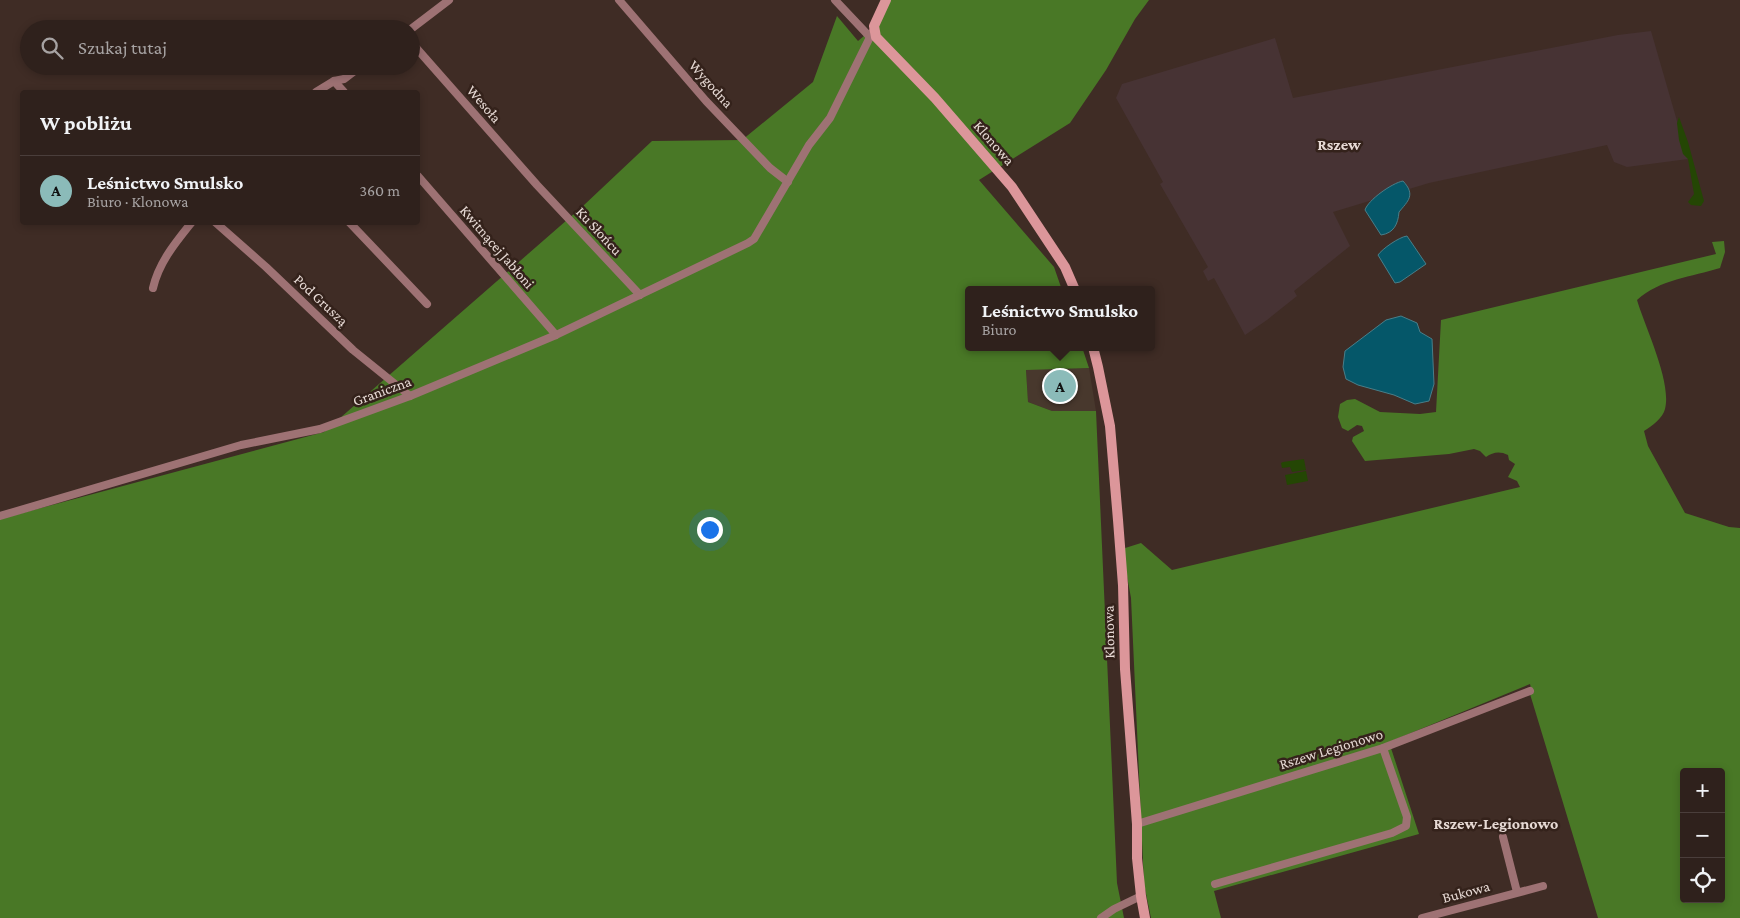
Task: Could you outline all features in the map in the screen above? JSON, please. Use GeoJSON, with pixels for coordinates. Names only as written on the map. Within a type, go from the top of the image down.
{"type":"FeatureCollection","features":[{"type":"Feature","properties":{"kind":"street"},"geometry":{"type":"LineString","coordinates":[[420,22],[449,0]]}},
{"type":"Feature","properties":{"kind":"street","name":"Wygodna"},"geometry":{"type":"LineString","coordinates":[[618,0],[706,101],[770,168],[788,182]]}},
{"type":"Feature","properties":{"kind":"street"},"geometry":{"type":"LineString","coordinates":[[835,0],[871,33]]}},
{"type":"Feature","properties":{"kind":"street"},"geometry":{"type":"LineString","coordinates":[[788,182],[809,145],[830,118],[886,0]]}},
{"type":"Feature","properties":{"kind":"street","name":"Klonowa"},"geometry":{"type":"LineString","coordinates":[[871,33],[935,98],[1012,187],[1065,267],[1073,286]]}},
{"type":"Feature","properties":{"kind":"street","name":"Wesoła"},"geometry":{"type":"LineString","coordinates":[[420,52],[537,185]]}},
{"type":"Feature","properties":{"kind":"street"},"geometry":{"type":"LineString","coordinates":[[319,90],[349,75]]}},
{"type":"Feature","properties":{"kind":"street"},"geometry":{"type":"LineString","coordinates":[[334,81],[342,90]]}},
{"type":"Feature","properties":{"kind":"street","name":"Kwitnącej Jabłoni"},"geometry":{"type":"LineString","coordinates":[[420,178],[556,335]]}},
{"type":"Feature","properties":{"kind":"street","name":"Graniczna"},"geometry":{"type":"LineString","coordinates":[[0,516],[241,445],[320,429],[410,396],[556,335],[754,240],[788,182]]}},
{"type":"Feature","properties":{"kind":"street","name":"Ku Słońcu"},"geometry":{"type":"LineString","coordinates":[[537,185],[640,295]]}},
{"type":"Feature","properties":{"kind":"street"},"geometry":{"type":"LineString","coordinates":[[153,288],[156,276],[172,247],[190,225]]}},
{"type":"Feature","properties":{"kind":"street","name":"Pod Gruszą"},"geometry":{"type":"LineString","coordinates":[[218,225],[266,267],[353,350],[410,396]]}},
{"type":"Feature","properties":{"kind":"street"},"geometry":{"type":"LineString","coordinates":[[351,225],[427,304]]}},
{"type":"Feature","properties":{"kind":"street","name":"Klonowa"},"geometry":{"type":"LineString","coordinates":[[1094,351],[1110,426],[1123,585],[1125,669],[1137,824],[1137,858],[1145,918]]}},
{"type":"Feature","properties":{"kind":"street","name":"Rszew Legionowo"},"geometry":{"type":"LineString","coordinates":[[1137,824],[1383,748],[1530,691]]}},
{"type":"Feature","properties":{"kind":"street"},"geometry":{"type":"LineString","coordinates":[[1216,884],[1392,833],[1406,826],[1407,818],[1383,748]]}},
{"type":"Feature","properties":{"kind":"street"},"geometry":{"type":"LineString","coordinates":[[1503,837],[1516,892]]}},
{"type":"Feature","properties":{"kind":"street","name":"Bukowa"},"geometry":{"type":"LineString","coordinates":[[1422,918],[1543,886]]}},
{"type":"Feature","properties":{"kind":"street"},"geometry":{"type":"LineString","coordinates":[[1101,918],[1114,909],[1141,896]]}},
{"type":"Feature","properties":{"kind":"shaded area"},"geometry":{"type":"Polygon","coordinates":[[[1651,31],[1688,159],[1627,167],[1614,162],[1607,145],[1429,183],[1333,212],[1350,246],[1294,291],[1297,296],[1245,335],[1214,278],[1208,281],[1203,271],[1208,267],[1160,184],[1163,182],[1116,98],[1122,84],[1275,38],[1293,98],[1618,35],[1651,31]]]}},
{"type":"Feature","properties":{"kind":"shaded area"},"geometry":{"type":"Polygon","coordinates":[[[1089,368],[1096,411],[1052,411],[1028,402],[1026,369],[1089,368]]]}},
{"type":"Feature","properties":{"kind":"green space"},"geometry":{"type":"Polygon","coordinates":[[[890,0],[1149,0],[1135,19],[1106,70],[1070,123],[979,180],[1054,267],[1061,286],[965,286],[965,351],[1083,351],[1089,368],[1026,370],[1028,402],[1052,411],[1096,411],[1117,883],[1124,918],[0,918],[0,519],[324,432],[583,206],[652,141],[742,140],[813,82],[837,16],[858,41],[877,25],[890,0]]]}},
{"type":"Feature","properties":{"kind":"green space"},"geometry":{"type":"Polygon","coordinates":[[[1679,117],[1704,201],[1701,206],[1691,205],[1688,202],[1694,194],[1688,159],[1683,154],[1679,140],[1677,123],[1679,117]]]}},
{"type":"Feature","properties":{"kind":"green space"},"geometry":{"type":"Polygon","coordinates":[[[1724,241],[1725,252],[1720,268],[1666,283],[1656,287],[1637,300],[1657,354],[1665,384],[1665,409],[1662,416],[1644,431],[1648,446],[1685,513],[1729,527],[1740,528],[1740,918],[1598,918],[1530,694],[1532,692],[1530,684],[1389,742],[1419,834],[1214,891],[1221,918],[1151,918],[1144,884],[1131,598],[1122,549],[1141,543],[1172,570],[1520,487],[1517,481],[1508,477],[1515,464],[1509,460],[1508,455],[1502,453],[1494,453],[1486,457],[1480,451],[1474,449],[1449,454],[1365,461],[1352,441],[1353,437],[1364,431],[1362,426],[1357,425],[1348,431],[1342,428],[1338,417],[1340,404],[1347,400],[1355,399],[1380,412],[1420,414],[1436,412],[1441,320],[1716,254],[1712,242],[1724,241]]]}},
{"type":"Feature","properties":{"kind":"green space"},"geometry":{"type":"Polygon","coordinates":[[[1304,459],[1306,470],[1292,472],[1290,467],[1282,468],[1281,463],[1283,462],[1304,459]]]}},
{"type":"Feature","properties":{"kind":"green space"},"geometry":{"type":"Polygon","coordinates":[[[1306,471],[1308,481],[1287,485],[1285,475],[1306,471]]]}},
{"type":"Feature","properties":{"kind":"water"},"geometry":{"type":"Polygon","coordinates":[[[1403,181],[1409,190],[1409,198],[1399,212],[1395,227],[1381,235],[1365,210],[1381,192],[1403,181]]]}},
{"type":"Feature","properties":{"kind":"water"},"geometry":{"type":"Polygon","coordinates":[[[1407,236],[1426,264],[1400,282],[1395,283],[1378,255],[1391,244],[1407,236]]]}},
{"type":"Feature","properties":{"kind":"water"},"geometry":{"type":"Polygon","coordinates":[[[1401,316],[1417,323],[1420,332],[1432,339],[1434,384],[1429,401],[1415,404],[1394,395],[1358,385],[1346,379],[1343,367],[1345,351],[1386,320],[1401,316]]]}},
{"type":"Feature","properties":{"kind":"place","name":"Leśnictwo Smulsko"},"geometry":{"type":"Point","coordinates":[1060,386]}},
{"type":"Feature","properties":{"kind":"district","name":"Rszew"},"geometry":{"type":"Point","coordinates":[1339,144]}},
{"type":"Feature","properties":{"kind":"district","name":"Rszew-Legionowo"},"geometry":{"type":"Point","coordinates":[1496,823]}}]}
